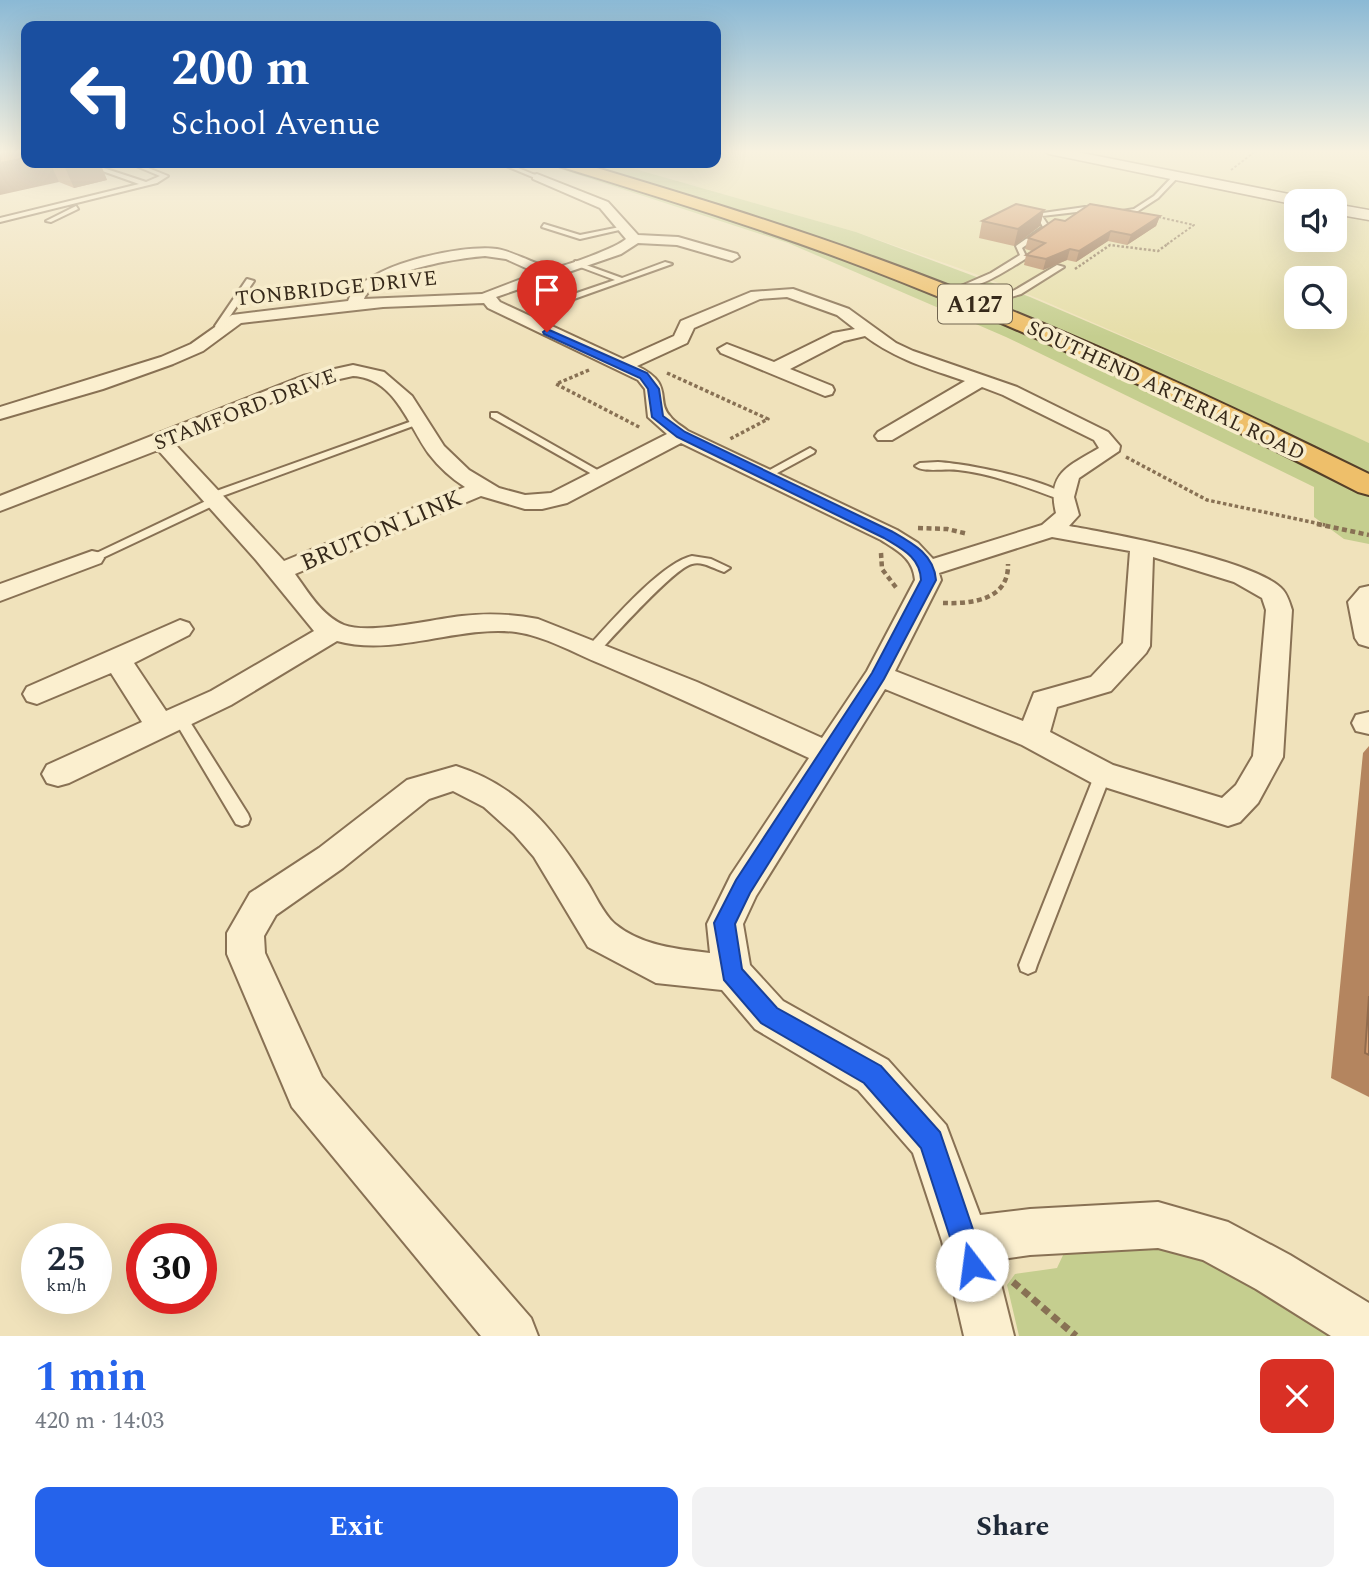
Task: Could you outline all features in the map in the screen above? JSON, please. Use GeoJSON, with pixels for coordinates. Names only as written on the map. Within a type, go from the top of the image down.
{"type":"FeatureCollection","features":[{"type":"Feature","properties":{"kind":"highway","name":"SOUTHEND ARTERIAL ROAD"},"geometry":{"type":"LineString","coordinates":[[721,212],[774,229],[980,306],[1117,364],[1369,486]]}},
{"type":"Feature","properties":{"kind":"highway","name":"SOUTHEND ARTERIAL ROAD"},"geometry":{"type":"LineString","coordinates":[[755,212],[998,299],[1130,354],[1369,465]]}},
{"type":"Feature","properties":{"kind":"street"},"geometry":{"type":"LineString","coordinates":[[611,212],[629,233],[678,241],[732,257]]}},
{"type":"Feature","properties":{"kind":"street"},"geometry":{"type":"LineString","coordinates":[[629,233],[628,245],[616,251],[489,294],[488,298],[504,312],[644,376],[654,389],[658,417],[674,438],[764,476],[894,538],[915,551],[928,568],[928,580],[919,600],[878,676],[743,887],[725,923],[732,973],[769,1015],[873,1074],[931,1140],[966,1241],[989,1336]]}},
{"type":"Feature","properties":{"kind":"street"},"geometry":{"type":"LineString","coordinates":[[354,307],[357,295],[363,288],[396,270],[428,262],[496,252],[549,273]]}},
{"type":"Feature","properties":{"kind":"street"},"geometry":{"type":"LineString","coordinates":[[619,364],[681,339],[687,325],[757,295],[788,292],[843,312],[867,331],[907,355],[1010,391],[1101,436],[1110,446],[1109,451],[1069,475],[1063,497],[1068,515],[1050,530],[928,568]]}},
{"type":"Feature","properties":{"kind":"street","name":"TONBRIDGE DRIVE"},"geometry":{"type":"LineString","coordinates":[[0,414],[103,383],[192,350],[209,339],[219,326],[238,318],[383,302],[488,298]]}},
{"type":"Feature","properties":{"kind":"street"},"geometry":{"type":"LineString","coordinates":[[775,369],[839,337],[867,331]]}},
{"type":"Feature","properties":{"kind":"street"},"geometry":{"type":"LineString","coordinates":[[727,349],[825,390]]}},
{"type":"Feature","properties":{"kind":"street","name":"STAMFORD DRIVE"},"geometry":{"type":"LineString","coordinates":[[0,504],[341,370],[377,375],[406,399],[445,460],[482,488],[508,501],[547,502],[674,438]]}},
{"type":"Feature","properties":{"kind":"street"},"geometry":{"type":"LineString","coordinates":[[885,436],[981,380]]}},
{"type":"Feature","properties":{"kind":"street"},"geometry":{"type":"LineString","coordinates":[[154,444],[164,444],[279,572],[318,620],[334,631],[354,636],[387,635],[491,620],[513,621],[538,628],[688,690],[827,753]]}},
{"type":"Feature","properties":{"kind":"street","name":"BRUTON LINK"},"geometry":{"type":"LineString","coordinates":[[279,572],[482,488]]}},
{"type":"Feature","properties":{"kind":"street"},"geometry":{"type":"LineString","coordinates":[[878,676],[1033,737],[1103,774],[1228,813],[1247,794],[1268,757],[1279,610],[1273,594],[1243,576],[1142,546],[1050,530]]}},
{"type":"Feature","properties":{"kind":"street"},"geometry":{"type":"LineString","coordinates":[[1033,737],[1044,700],[1101,684],[1136,646],[1142,546]]}},
{"type":"Feature","properties":{"kind":"street"},"geometry":{"type":"LineString","coordinates":[[0,593],[92,558]]}},
{"type":"Feature","properties":{"kind":"street"},"geometry":{"type":"LineString","coordinates":[[1369,594],[1361,602],[1369,638]]}},
{"type":"Feature","properties":{"kind":"street"},"geometry":{"type":"LineString","coordinates":[[37,694],[117,660],[180,629]]}},
{"type":"Feature","properties":{"kind":"street"},"geometry":{"type":"LineString","coordinates":[[58,774],[221,698],[334,631]]}},
{"type":"Feature","properties":{"kind":"street"},"geometry":{"type":"LineString","coordinates":[[117,660],[171,723]]}},
{"type":"Feature","properties":{"kind":"street"},"geometry":{"type":"LineString","coordinates":[[513,1336],[307,1092],[246,954],[246,933],[262,904],[331,858],[418,789],[456,778],[495,798],[526,824],[546,847],[562,877],[601,935],[656,965],[732,973]]}},
{"type":"Feature","properties":{"kind":"street"},"geometry":{"type":"LineString","coordinates":[[966,1241],[1030,1232],[1158,1225],[1211,1239],[1273,1272],[1369,1331]]}},
{"type":"Feature","properties":{"kind":"lane"},"geometry":{"type":"LineString","coordinates":[[0,220],[31,212]]}},
{"type":"Feature","properties":{"kind":"lane"},"geometry":{"type":"LineString","coordinates":[[49,221],[67,212]]}},
{"type":"Feature","properties":{"kind":"lane"},"geometry":{"type":"LineString","coordinates":[[965,286],[994,275],[1024,256],[1018,247],[1047,228],[1038,215],[1059,212]]}},
{"type":"Feature","properties":{"kind":"lane"},"geometry":{"type":"LineString","coordinates":[[544,226],[580,237],[629,233]]}},
{"type":"Feature","properties":{"kind":"lane"},"geometry":{"type":"LineString","coordinates":[[578,263],[621,281]]}},
{"type":"Feature","properties":{"kind":"lane"},"geometry":{"type":"LineString","coordinates":[[571,298],[668,264]]}},
{"type":"Feature","properties":{"kind":"lane"},"geometry":{"type":"LineString","coordinates":[[998,299],[1018,292],[1060,267]]}},
{"type":"Feature","properties":{"kind":"lane"},"geometry":{"type":"LineString","coordinates":[[219,326],[250,281]]}},
{"type":"Feature","properties":{"kind":"lane"},"geometry":{"type":"LineString","coordinates":[[494,415],[603,476]]}},
{"type":"Feature","properties":{"kind":"lane"},"geometry":{"type":"LineString","coordinates":[[92,558],[213,498],[419,422]]}},
{"type":"Feature","properties":{"kind":"lane"},"geometry":{"type":"LineString","coordinates":[[764,476],[810,451]]}},
{"type":"Feature","properties":{"kind":"lane"},"geometry":{"type":"LineString","coordinates":[[920,466],[951,467],[987,473],[1063,497]]}},
{"type":"Feature","properties":{"kind":"lane"},"geometry":{"type":"LineString","coordinates":[[592,651],[660,582],[686,561],[698,559],[724,568]]}},
{"type":"Feature","properties":{"kind":"lane"},"geometry":{"type":"LineString","coordinates":[[171,723],[242,819]]}},
{"type":"Feature","properties":{"kind":"lane"},"geometry":{"type":"LineString","coordinates":[[1028,965],[1103,774]]}},
{"type":"Feature","properties":{"kind":"path"},"geometry":{"type":"LineString","coordinates":[[1069,274],[1110,245],[1158,251],[1194,225],[1147,214],[1150,212]]}},
{"type":"Feature","properties":{"kind":"path"},"geometry":{"type":"LineString","coordinates":[[674,438],[556,384],[619,364],[768,419],[727,441]]}},
{"type":"Feature","properties":{"kind":"path"},"geometry":{"type":"LineString","coordinates":[[1109,451],[1207,500],[1369,534]]}},
{"type":"Feature","properties":{"kind":"path"},"geometry":{"type":"LineString","coordinates":[[894,538],[885,543],[882,550],[879,559],[881,569],[899,591],[919,600],[964,603],[998,592],[1006,584],[1010,574],[1008,562],[993,549]]}},
{"type":"Feature","properties":{"kind":"path"},"geometry":{"type":"LineString","coordinates":[[1011,1280],[1076,1336]]}},
{"type":"Feature","properties":{"kind":"shaded area"},"geometry":{"type":"Polygon","coordinates":[[[787,212],[1284,212],[1284,252],[1347,252],[1347,213],[1369,217],[1369,443],[1037,298],[856,232],[787,212]]]}},
{"type":"Feature","properties":{"kind":"green space"},"geometry":{"type":"Polygon","coordinates":[[[694,212],[787,212],[856,232],[1030,297],[1369,443],[1369,544],[1344,539],[1314,517],[1314,487],[1006,337],[788,243],[694,212]]]}},
{"type":"Feature","properties":{"kind":"green space"},"geometry":{"type":"Polygon","coordinates":[[[1163,1246],[1212,1258],[1343,1336],[1019,1336],[1007,1285],[1015,1274],[1057,1268],[1064,1253],[1163,1246]]]}},
{"type":"Feature","properties":{"kind":"building"},"geometry":{"type":"Polygon","coordinates":[[[999,212],[1041,212],[1018,229],[982,221],[999,212]]]}},
{"type":"Feature","properties":{"kind":"building"},"geometry":{"type":"Polygon","coordinates":[[[1078,212],[1139,212],[1160,216],[1131,235],[1111,231],[1079,251],[1070,249],[1046,259],[1026,255],[1045,243],[1028,238],[1055,219],[1065,221],[1078,212]]]}},
{"type":"Feature","properties":{"kind":"building"},"geometry":{"type":"Polygon","coordinates":[[[1369,996],[1369,1055],[1365,1053],[1369,996]]]}},
{"type":"Feature","properties":{"kind":"route"},"geometry":{"type":"LineString","coordinates":[[547,332],[644,376],[654,389],[658,417],[681,435],[889,535],[924,559],[928,568],[928,580],[878,676],[743,887],[725,923],[732,973],[769,1015],[873,1074],[931,1140],[972,1265]]}}]}
